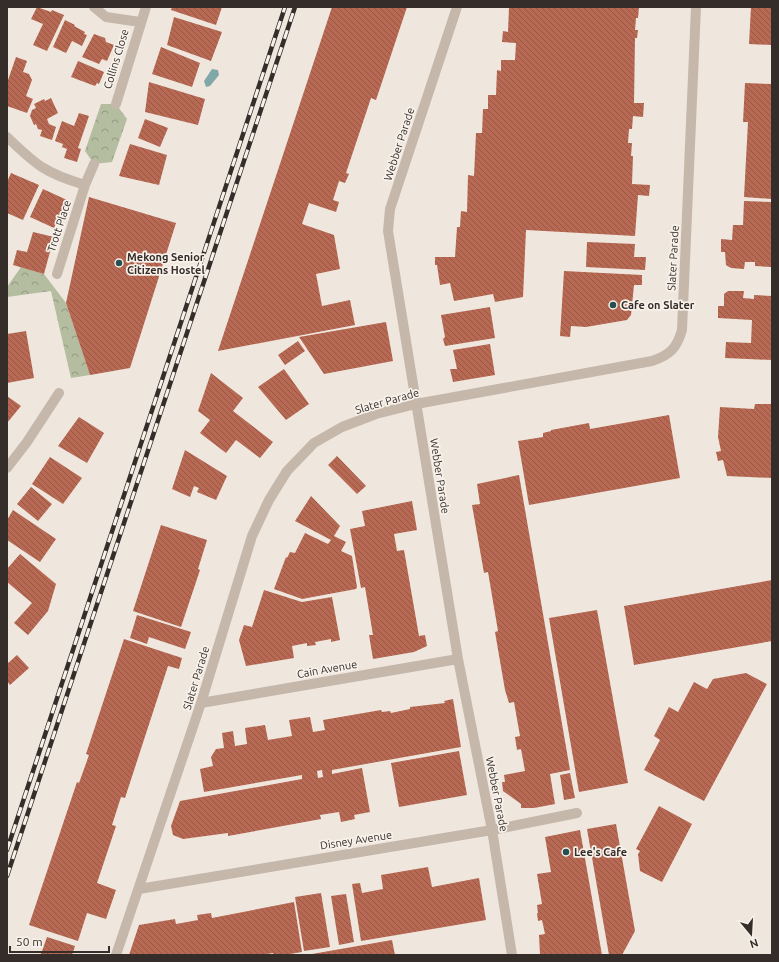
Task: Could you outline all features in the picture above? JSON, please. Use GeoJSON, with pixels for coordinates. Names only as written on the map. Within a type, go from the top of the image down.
{"type":"FeatureCollection","features":[{"type":"Feature","properties":{"kind":"street","name":"Collins Close"},"geometry":{"type":"LineString","coordinates":[[94,7],[106,17],[140,22]]}},
{"type":"Feature","properties":{"kind":"street","name":"Collins Close"},"geometry":{"type":"LineString","coordinates":[[116,104],[140,22],[146,7]]}},
{"type":"Feature","properties":{"kind":"street","name":"Webber Parade"},"geometry":{"type":"LineString","coordinates":[[457,7],[390,209],[388,231],[458,659],[492,830],[512,955]]}},
{"type":"Feature","properties":{"kind":"street","name":"Slater Parade"},"geometry":{"type":"LineString","coordinates":[[116,955],[201,703],[252,536],[269,500],[287,471],[314,443],[342,427],[376,414],[416,404],[652,361],[664,357],[674,348],[679,340],[682,330],[696,7]]}},
{"type":"Feature","properties":{"kind":"street"},"geometry":{"type":"LineString","coordinates":[[7,137],[45,171],[85,185]]}},
{"type":"Feature","properties":{"kind":"street","name":"Trott Place"},"geometry":{"type":"LineString","coordinates":[[57,274],[85,185],[94,164]]}},
{"type":"Feature","properties":{"kind":"street"},"geometry":{"type":"LineString","coordinates":[[7,468],[27,442],[59,393]]}},
{"type":"Feature","properties":{"kind":"street","name":"Cain Avenue"},"geometry":{"type":"LineString","coordinates":[[201,703],[458,659]]}},
{"type":"Feature","properties":{"kind":"street","name":"Disney Avenue"},"geometry":{"type":"LineString","coordinates":[[139,889],[492,830],[577,813]]}},
{"type":"Feature","properties":{"kind":"green space"},"geometry":{"type":"Polygon","coordinates":[[[101,104],[116,104],[127,119],[112,162],[94,164],[85,151],[101,104]]]}},
{"type":"Feature","properties":{"kind":"green space"},"geometry":{"type":"Polygon","coordinates":[[[21,267],[44,274],[66,303],[90,375],[71,378],[51,291],[7,297],[7,287],[21,267]]]}},
{"type":"Feature","properties":{"kind":"water"},"geometry":{"type":"Polygon","coordinates":[[[212,69],[218,70],[219,75],[210,86],[206,87],[204,81],[212,69]]]}},
{"type":"Feature","properties":{"kind":"building"},"geometry":{"type":"Polygon","coordinates":[[[37,7],[51,12],[52,10],[64,15],[47,51],[33,45],[43,24],[31,19],[37,7]]]}},
{"type":"Feature","properties":{"kind":"building"},"geometry":{"type":"Polygon","coordinates":[[[172,7],[222,7],[216,25],[171,10],[172,7]]]}},
{"type":"Feature","properties":{"kind":"building"},"geometry":{"type":"Polygon","coordinates":[[[332,7],[407,7],[376,100],[371,98],[346,173],[349,174],[345,183],[339,181],[333,200],[339,202],[336,212],[309,203],[302,224],[334,235],[340,269],[316,274],[322,306],[350,300],[355,325],[218,351],[332,7]]]}},
{"type":"Feature","properties":{"kind":"building"},"geometry":{"type":"Polygon","coordinates":[[[509,7],[639,7],[635,30],[638,30],[637,38],[635,38],[634,103],[644,103],[643,117],[633,116],[632,129],[629,129],[628,143],[632,143],[632,184],[650,185],[649,196],[638,195],[635,236],[526,230],[523,297],[495,302],[493,294],[454,301],[450,283],[440,285],[437,265],[435,265],[435,257],[455,257],[457,227],[460,227],[461,211],[467,212],[468,175],[474,176],[476,133],[482,133],[483,109],[488,109],[488,95],[496,95],[497,70],[501,71],[501,60],[515,60],[516,43],[502,42],[503,31],[508,32],[509,7]]]}},
{"type":"Feature","properties":{"kind":"building"},"geometry":{"type":"Polygon","coordinates":[[[751,7],[772,7],[772,45],[749,44],[751,7]]]}},
{"type":"Feature","properties":{"kind":"building"},"geometry":{"type":"Polygon","coordinates":[[[174,17],[222,32],[211,61],[167,45],[174,17]]]}},
{"type":"Feature","properties":{"kind":"building"},"geometry":{"type":"Polygon","coordinates":[[[65,20],[75,25],[74,26],[85,32],[84,34],[87,35],[82,46],[72,41],[66,53],[53,47],[65,20]]]}},
{"type":"Feature","properties":{"kind":"building"},"geometry":{"type":"Polygon","coordinates":[[[94,34],[105,38],[106,42],[114,45],[107,61],[102,59],[99,64],[82,57],[94,34]]]}},
{"type":"Feature","properties":{"kind":"building"},"geometry":{"type":"Polygon","coordinates":[[[161,47],[200,63],[192,87],[152,74],[161,47]]]}},
{"type":"Feature","properties":{"kind":"building"},"geometry":{"type":"Polygon","coordinates":[[[16,57],[27,61],[23,72],[29,74],[32,80],[26,96],[33,99],[27,113],[7,106],[7,83],[16,57]]]}},
{"type":"Feature","properties":{"kind":"building"},"geometry":{"type":"Polygon","coordinates":[[[78,61],[104,72],[99,84],[97,83],[95,86],[71,77],[78,61]]]}},
{"type":"Feature","properties":{"kind":"building"},"geometry":{"type":"Polygon","coordinates":[[[149,82],[205,99],[198,125],[145,112],[149,82]]]}},
{"type":"Feature","properties":{"kind":"building"},"geometry":{"type":"Polygon","coordinates":[[[745,83],[772,84],[772,199],[744,197],[748,122],[743,122],[745,83]]]}},
{"type":"Feature","properties":{"kind":"building"},"geometry":{"type":"Polygon","coordinates":[[[51,98],[58,113],[47,119],[49,124],[56,127],[52,140],[40,136],[42,130],[38,129],[36,124],[34,125],[30,116],[32,110],[36,108],[34,104],[44,99],[45,101],[51,98]]]}},
{"type":"Feature","properties":{"kind":"building"},"geometry":{"type":"Polygon","coordinates":[[[79,113],[89,116],[78,148],[81,149],[77,162],[64,158],[67,149],[62,147],[63,144],[55,141],[62,121],[74,126],[79,113]]]}},
{"type":"Feature","properties":{"kind":"building"},"geometry":{"type":"Polygon","coordinates":[[[145,119],[168,128],[160,147],[138,138],[145,119]]]}},
{"type":"Feature","properties":{"kind":"building"},"geometry":{"type":"Polygon","coordinates":[[[130,144],[167,155],[159,185],[119,176],[130,144]]]}},
{"type":"Feature","properties":{"kind":"building"},"geometry":{"type":"Polygon","coordinates":[[[11,173],[39,185],[23,220],[7,213],[7,182],[11,173]]]}},
{"type":"Feature","properties":{"kind":"building"},"geometry":{"type":"Polygon","coordinates":[[[43,189],[67,200],[54,228],[30,217],[43,189]]]}},
{"type":"Feature","properties":{"kind":"building","name":"Mekong Senior Citizens Hostel"},"geometry":{"type":"Polygon","coordinates":[[[89,197],[176,223],[130,368],[90,375],[66,303],[89,197]]]}},
{"type":"Feature","properties":{"kind":"building"},"geometry":{"type":"Polygon","coordinates":[[[744,201],[772,202],[772,267],[755,266],[755,262],[745,262],[744,269],[731,268],[726,265],[725,252],[721,252],[721,239],[732,240],[733,225],[743,225],[744,201]]]}},
{"type":"Feature","properties":{"kind":"building"},"geometry":{"type":"Polygon","coordinates":[[[33,232],[54,237],[44,274],[13,265],[17,250],[27,252],[33,232]]]}},
{"type":"Feature","properties":{"kind":"building"},"geometry":{"type":"Polygon","coordinates":[[[587,242],[635,244],[634,257],[646,257],[645,270],[586,267],[587,242]]]}},
{"type":"Feature","properties":{"kind":"building"},"geometry":{"type":"Polygon","coordinates":[[[564,271],[642,275],[642,285],[634,285],[631,315],[627,320],[586,327],[571,326],[570,337],[560,336],[564,271]]]}},
{"type":"Feature","properties":{"kind":"building"},"geometry":{"type":"Polygon","coordinates":[[[728,291],[744,291],[743,298],[754,299],[754,295],[772,296],[772,360],[725,358],[726,342],[751,343],[752,320],[718,318],[718,306],[724,306],[724,294],[728,291]]]}},
{"type":"Feature","properties":{"kind":"building"},"geometry":{"type":"Polygon","coordinates":[[[490,307],[495,338],[445,346],[441,315],[490,307]]]}},
{"type":"Feature","properties":{"kind":"building"},"geometry":{"type":"Polygon","coordinates":[[[386,322],[393,361],[324,374],[299,337],[386,322]]]}},
{"type":"Feature","properties":{"kind":"building"},"geometry":{"type":"Polygon","coordinates":[[[26,331],[34,378],[7,383],[7,334],[26,331]]]}},
{"type":"Feature","properties":{"kind":"building"},"geometry":{"type":"Polygon","coordinates":[[[298,341],[305,351],[285,365],[278,355],[298,341]]]}},
{"type":"Feature","properties":{"kind":"building"},"geometry":{"type":"Polygon","coordinates":[[[490,344],[495,375],[453,382],[450,369],[457,369],[453,350],[490,344]]]}},
{"type":"Feature","properties":{"kind":"building"},"geometry":{"type":"Polygon","coordinates":[[[284,369],[309,404],[286,420],[258,387],[284,369]]]}},
{"type":"Feature","properties":{"kind":"building"},"geometry":{"type":"Polygon","coordinates":[[[211,373],[243,398],[233,411],[273,442],[260,458],[236,440],[226,453],[200,433],[210,420],[198,411],[211,373]]]}},
{"type":"Feature","properties":{"kind":"building"},"geometry":{"type":"Polygon","coordinates":[[[7,396],[21,406],[7,423],[7,396]]]}},
{"type":"Feature","properties":{"kind":"building"},"geometry":{"type":"Polygon","coordinates":[[[755,404],[772,404],[772,478],[727,476],[723,460],[718,461],[716,452],[721,451],[718,437],[720,407],[754,409],[755,404]]]}},
{"type":"Feature","properties":{"kind":"building"},"geometry":{"type":"Polygon","coordinates":[[[669,415],[680,478],[529,505],[518,441],[543,437],[543,433],[551,430],[589,423],[590,429],[669,415]]]}},
{"type":"Feature","properties":{"kind":"building"},"geometry":{"type":"Polygon","coordinates":[[[79,417],[104,433],[87,463],[58,446],[79,417]]]}},
{"type":"Feature","properties":{"kind":"building"},"geometry":{"type":"Polygon","coordinates":[[[185,450],[227,476],[216,500],[197,492],[199,488],[194,486],[190,497],[172,489],[185,450]]]}},
{"type":"Feature","properties":{"kind":"building"},"geometry":{"type":"Polygon","coordinates":[[[337,456],[366,486],[357,494],[328,465],[337,456]]]}},
{"type":"Feature","properties":{"kind":"building"},"geometry":{"type":"Polygon","coordinates":[[[50,457],[82,478],[63,504],[32,484],[50,457]]]}},
{"type":"Feature","properties":{"kind":"building"},"geometry":{"type":"Polygon","coordinates":[[[519,475],[570,770],[550,774],[555,804],[534,808],[521,808],[521,804],[503,791],[502,782],[505,782],[504,775],[525,771],[521,749],[517,750],[515,737],[520,736],[514,702],[509,703],[505,690],[495,632],[498,631],[488,572],[484,573],[472,505],[480,504],[477,484],[519,475]]]}},
{"type":"Feature","properties":{"kind":"building"},"geometry":{"type":"Polygon","coordinates":[[[31,487],[52,504],[38,521],[17,504],[31,487]]]}},
{"type":"Feature","properties":{"kind":"building"},"geometry":{"type":"Polygon","coordinates":[[[311,496],[340,526],[334,536],[346,542],[341,551],[352,556],[357,587],[356,589],[302,599],[274,589],[286,557],[287,558],[290,552],[295,553],[305,533],[328,544],[331,540],[295,521],[311,496]]]}},
{"type":"Feature","properties":{"kind":"building"},"geometry":{"type":"Polygon","coordinates":[[[412,501],[417,530],[394,534],[397,551],[404,550],[419,636],[425,635],[427,646],[414,652],[373,659],[369,635],[373,635],[365,587],[361,588],[350,529],[365,526],[362,511],[412,501]]]}},
{"type":"Feature","properties":{"kind":"building"},"geometry":{"type":"Polygon","coordinates":[[[13,510],[56,539],[40,562],[7,540],[7,520],[13,510]]]}},
{"type":"Feature","properties":{"kind":"building"},"geometry":{"type":"Polygon","coordinates":[[[161,525],[207,540],[198,569],[200,570],[181,627],[133,611],[161,525]]]}},
{"type":"Feature","properties":{"kind":"building"},"geometry":{"type":"Polygon","coordinates":[[[20,554],[56,584],[48,611],[28,635],[14,623],[32,603],[7,582],[7,569],[20,554]]]}},
{"type":"Feature","properties":{"kind":"building"},"geometry":{"type":"Polygon","coordinates":[[[772,580],[772,641],[634,665],[624,606],[772,580]]]}},
{"type":"Feature","properties":{"kind":"building"},"geometry":{"type":"Polygon","coordinates":[[[264,590],[302,602],[332,597],[340,640],[331,642],[331,639],[315,642],[316,645],[307,646],[307,643],[292,646],[294,658],[246,666],[239,640],[244,625],[252,627],[264,590]]]}},
{"type":"Feature","properties":{"kind":"building"},"geometry":{"type":"Polygon","coordinates":[[[597,610],[628,783],[579,792],[549,618],[597,610]]]}},
{"type":"Feature","properties":{"kind":"building"},"geometry":{"type":"Polygon","coordinates":[[[137,615],[191,632],[185,649],[149,637],[147,644],[130,638],[137,615]]]}},
{"type":"Feature","properties":{"kind":"building"},"geometry":{"type":"Polygon","coordinates":[[[124,639],[182,658],[179,669],[168,666],[125,798],[121,797],[112,825],[116,826],[97,883],[116,890],[106,919],[87,913],[78,941],[29,925],[77,782],[79,783],[89,755],[86,754],[124,639]]]}},
{"type":"Feature","properties":{"kind":"building"},"geometry":{"type":"Polygon","coordinates":[[[17,655],[29,668],[10,685],[7,681],[7,664],[17,655]]]}},
{"type":"Feature","properties":{"kind":"building"},"geometry":{"type":"Polygon","coordinates":[[[746,673],[767,684],[704,801],[644,770],[660,740],[654,736],[669,707],[678,712],[694,682],[707,689],[713,679],[746,673]]]}},
{"type":"Feature","properties":{"kind":"building"},"geometry":{"type":"Polygon","coordinates":[[[453,699],[461,747],[332,770],[332,774],[362,768],[370,812],[354,815],[355,819],[341,822],[339,812],[320,815],[321,819],[228,836],[228,833],[183,839],[173,835],[171,826],[180,801],[302,779],[302,775],[204,792],[200,769],[213,766],[211,757],[216,749],[224,748],[222,733],[233,731],[235,746],[247,744],[245,728],[265,725],[268,740],[292,736],[289,720],[310,717],[313,732],[325,730],[323,720],[381,710],[382,712],[390,711],[391,713],[410,709],[410,707],[445,703],[444,701],[453,699]],[[322,770],[317,771],[318,778],[323,777],[322,770]]]}},
{"type":"Feature","properties":{"kind":"building"},"geometry":{"type":"Polygon","coordinates":[[[459,751],[467,795],[399,807],[391,763],[459,751]]]}},
{"type":"Feature","properties":{"kind":"building"},"geometry":{"type":"Polygon","coordinates":[[[570,773],[575,798],[564,800],[560,775],[570,773]]]}},
{"type":"Feature","properties":{"kind":"building"},"geometry":{"type":"Polygon","coordinates":[[[659,806],[692,824],[662,882],[640,871],[638,854],[640,851],[636,849],[659,806]]]}},
{"type":"Feature","properties":{"kind":"building"},"geometry":{"type":"Polygon","coordinates":[[[616,824],[635,931],[622,955],[609,955],[587,829],[616,824]]]}},
{"type":"Feature","properties":{"kind":"building"},"geometry":{"type":"Polygon","coordinates":[[[580,830],[602,955],[540,955],[539,935],[545,934],[542,920],[538,921],[537,905],[542,904],[537,874],[551,872],[545,837],[580,830]]]}},
{"type":"Feature","properties":{"kind":"building"},"geometry":{"type":"Polygon","coordinates":[[[428,867],[432,887],[479,878],[486,920],[361,941],[352,884],[360,883],[362,893],[383,889],[381,875],[428,867]]]}},
{"type":"Feature","properties":{"kind":"building"},"geometry":{"type":"Polygon","coordinates":[[[321,893],[330,947],[304,951],[295,897],[321,893]]]}},
{"type":"Feature","properties":{"kind":"building"},"geometry":{"type":"Polygon","coordinates":[[[346,894],[354,942],[339,945],[331,896],[346,894]]]}},
{"type":"Feature","properties":{"kind":"building"},"geometry":{"type":"Polygon","coordinates":[[[294,902],[302,952],[284,955],[273,955],[273,953],[261,955],[129,955],[139,925],[175,919],[176,924],[198,920],[197,915],[211,913],[212,918],[294,902]]]}},
{"type":"Feature","properties":{"kind":"building"},"geometry":{"type":"Polygon","coordinates":[[[47,937],[75,946],[72,955],[41,954],[47,937]]]}},
{"type":"Feature","properties":{"kind":"building"},"geometry":{"type":"Polygon","coordinates":[[[392,940],[395,955],[312,955],[312,954],[392,940]]]}},
{"type":"Feature","properties":{"kind":"railway"},"geometry":{"type":"LineString","coordinates":[[7,850],[285,7]]}},
{"type":"Feature","properties":{"kind":"railway"},"geometry":{"type":"LineString","coordinates":[[7,876],[295,7]]}},
{"type":"Feature","properties":{"kind":"place","name":"Mekong Senior Citizens Hostel"},"geometry":{"type":"Point","coordinates":[119,263]}},
{"type":"Feature","properties":{"kind":"place","name":"Cafe on Slater"},"geometry":{"type":"Point","coordinates":[613,305]}},
{"type":"Feature","properties":{"kind":"place","name":"Lee's Cafe"},"geometry":{"type":"Point","coordinates":[566,852]}}]}
